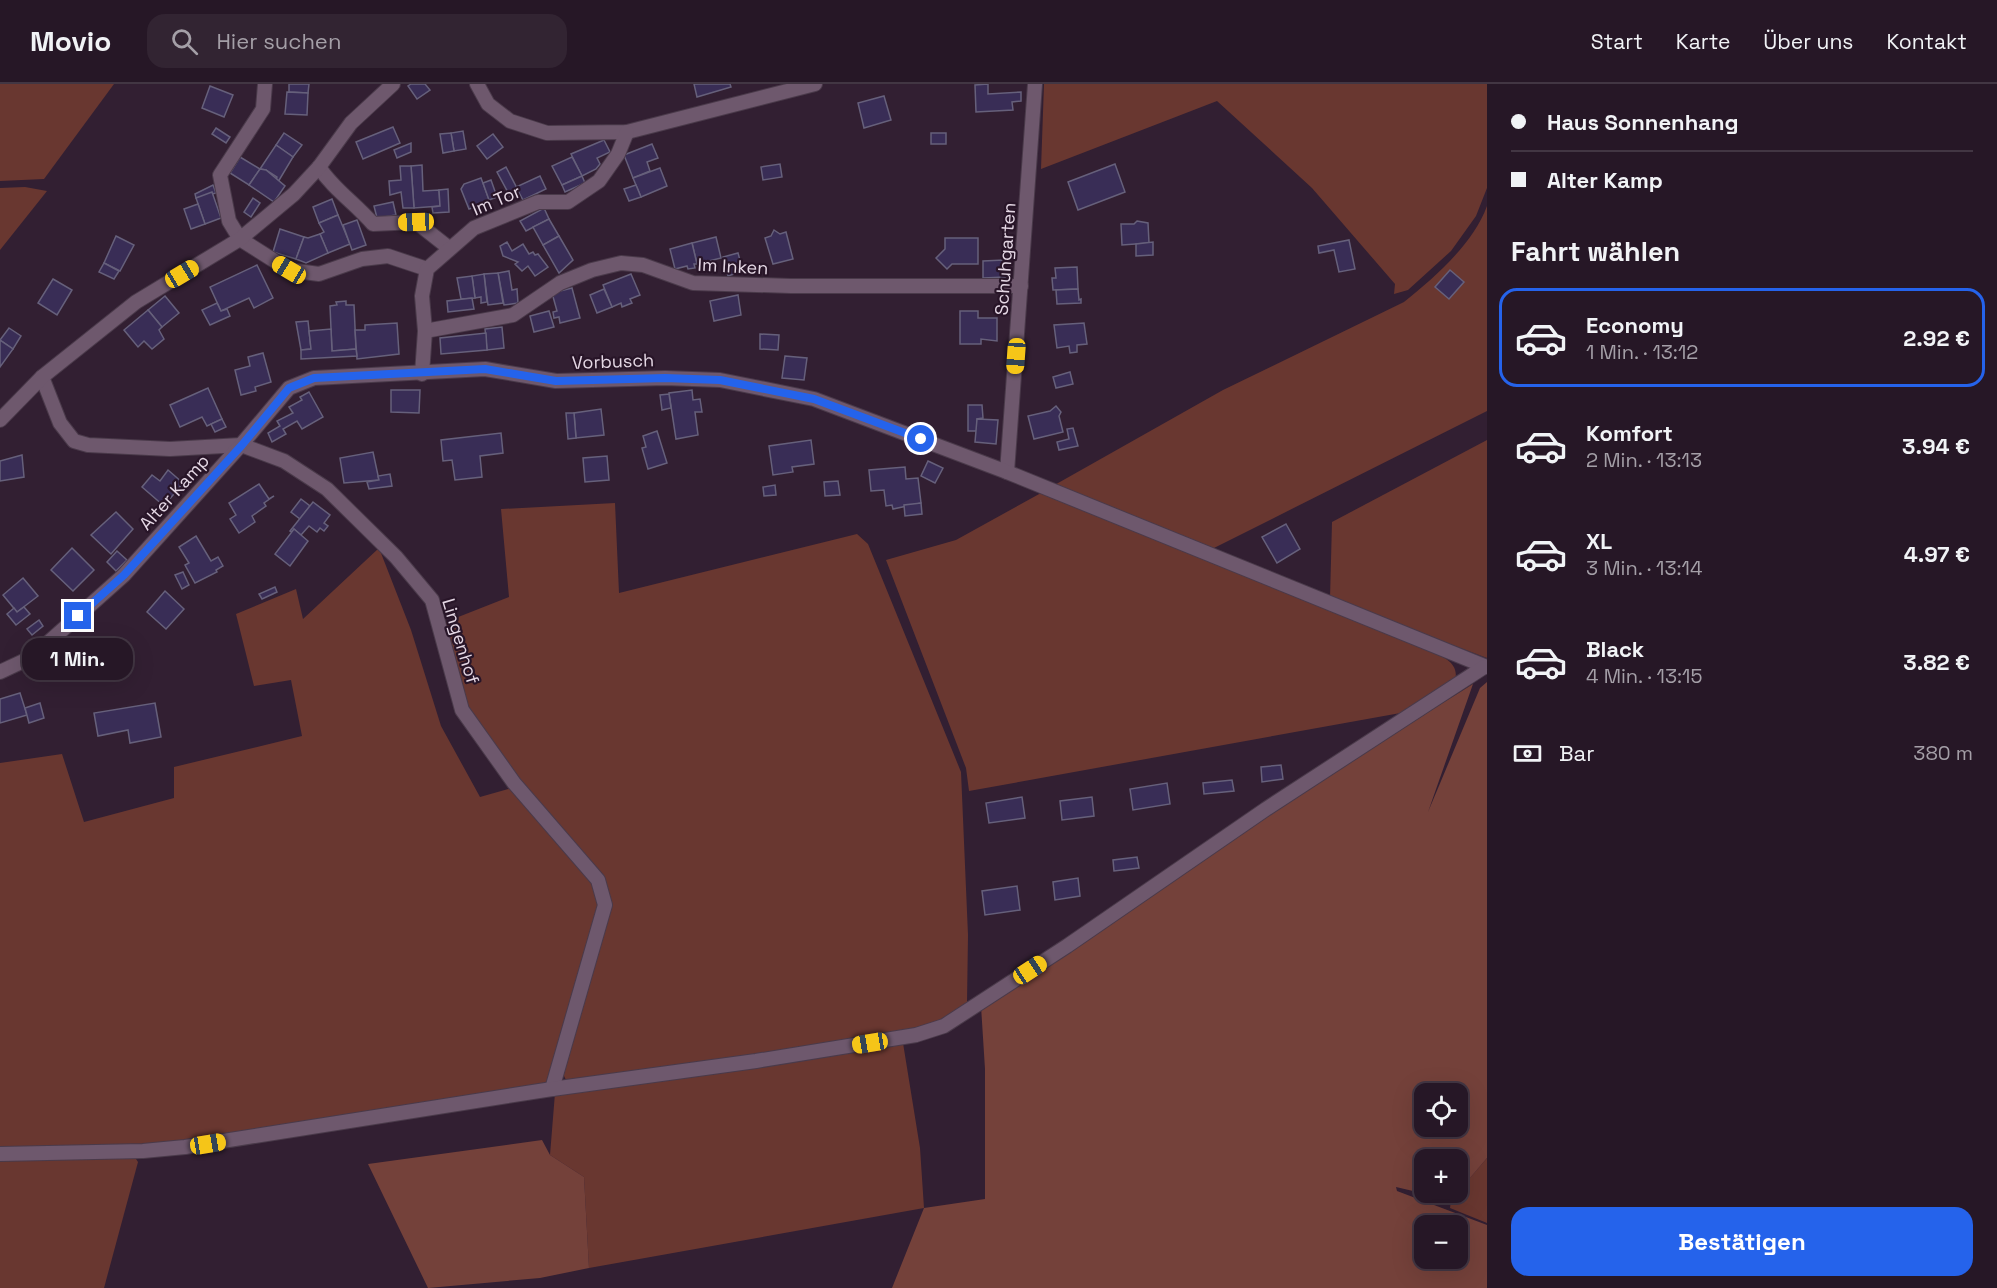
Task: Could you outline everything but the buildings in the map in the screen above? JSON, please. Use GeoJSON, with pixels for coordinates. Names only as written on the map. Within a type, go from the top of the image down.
{"type":"FeatureCollection","features":[{"type":"Feature","properties":{"kind":"street"},"geometry":{"type":"LineString","coordinates":[[265,84],[262,109],[219,175],[229,221],[240,239],[289,270],[319,274],[362,259],[388,256],[427,269],[422,296],[424,331],[422,374]]}},
{"type":"Feature","properties":{"kind":"street"},"geometry":{"type":"LineString","coordinates":[[0,420],[42,376],[136,302],[240,239],[294,194],[318,167],[351,123],[393,84]]}},
{"type":"Feature","properties":{"kind":"street"},"geometry":{"type":"LineString","coordinates":[[477,84],[488,104],[510,121],[547,133],[627,132],[815,84]]}},
{"type":"Feature","properties":{"kind":"street","name":"Schuhgarten"},"geometry":{"type":"LineString","coordinates":[[1007,472],[1035,84]]}},
{"type":"Feature","properties":{"kind":"street","name":"Im Tor"},"geometry":{"type":"LineString","coordinates":[[427,269],[474,228],[538,202],[568,202],[599,181],[618,154],[627,132]]}},
{"type":"Feature","properties":{"kind":"street"},"geometry":{"type":"LineString","coordinates":[[318,167],[330,184],[356,203],[373,224],[416,222],[449,248]]}},
{"type":"Feature","properties":{"kind":"street","name":"Im Inken"},"geometry":{"type":"LineString","coordinates":[[424,331],[513,315],[560,282],[592,270],[621,263],[643,265],[693,283],[791,286],[1021,286]]}},
{"type":"Feature","properties":{"kind":"street","name":"Vorbusch"},"geometry":{"type":"LineString","coordinates":[[422,374],[485,369],[556,381],[665,378],[720,380],[814,399],[1007,472],[1486,667]]}},
{"type":"Feature","properties":{"kind":"street","name":"Alter Kamp"},"geometry":{"type":"LineString","coordinates":[[0,672],[32,657],[124,575],[242,445],[289,388],[314,378],[422,374]]}},
{"type":"Feature","properties":{"kind":"street","name":"Lingenhof"},"geometry":{"type":"LineString","coordinates":[[42,376],[60,423],[74,441],[88,445],[170,449],[242,445],[284,461],[327,489],[396,557],[432,600],[462,711],[514,783],[598,880],[605,905],[552,1089]]}},
{"type":"Feature","properties":{"kind":"street"},"geometry":{"type":"LineString","coordinates":[[0,1154],[142,1152],[185,1147],[552,1089],[756,1061],[916,1035],[944,1026],[1067,946],[1266,809],[1486,667]]}},
{"type":"Feature","properties":{"kind":"shaded area"},"geometry":{"type":"Polygon","coordinates":[[[0,84],[114,84],[44,179],[0,181],[0,84]]]}},
{"type":"Feature","properties":{"kind":"shaded area"},"geometry":{"type":"Polygon","coordinates":[[[1044,84],[1487,84],[1487,188],[1476,216],[1451,251],[1408,290],[1394,294],[1395,284],[1312,188],[1217,101],[1041,169],[1044,84]]]}},
{"type":"Feature","properties":{"kind":"shaded area"},"geometry":{"type":"Polygon","coordinates":[[[25,187],[47,191],[0,250],[0,188],[25,187]]]}},
{"type":"Feature","properties":{"kind":"shaded area"},"geometry":{"type":"Polygon","coordinates":[[[1487,206],[1487,411],[1208,551],[1051,487],[1223,390],[1404,302],[1452,259],[1472,234],[1487,206]]]}},
{"type":"Feature","properties":{"kind":"shaded area"},"geometry":{"type":"Polygon","coordinates":[[[1487,440],[1487,658],[1330,599],[1332,522],[1487,440]]]}},
{"type":"Feature","properties":{"kind":"shaded area"},"geometry":{"type":"Polygon","coordinates":[[[1041,493],[1428,649],[1449,661],[1455,669],[1455,681],[1406,712],[969,791],[966,768],[886,560],[956,540],[1041,493]]]}},
{"type":"Feature","properties":{"kind":"shaded area"},"geometry":{"type":"Polygon","coordinates":[[[615,503],[619,593],[857,534],[868,544],[961,772],[968,935],[967,1003],[925,1030],[572,1082],[566,1080],[563,1074],[607,904],[465,707],[443,623],[509,597],[501,509],[615,503]]]}},
{"type":"Feature","properties":{"kind":"shaded area"},"geometry":{"type":"Polygon","coordinates":[[[379,548],[411,630],[441,726],[480,797],[512,788],[594,881],[600,907],[548,1083],[183,1143],[127,1147],[0,1149],[0,763],[62,754],[84,822],[174,798],[174,767],[302,736],[291,680],[254,686],[236,614],[296,589],[303,619],[379,548]]]}},
{"type":"Feature","properties":{"kind":"shaded area"},"geometry":{"type":"Polygon","coordinates":[[[1487,682],[1487,1158],[1468,1180],[1468,1149],[1414,1149],[1414,1191],[1396,1187],[1397,1191],[1414,1197],[1414,1203],[1429,1203],[1461,1215],[1414,1215],[1414,1269],[1468,1269],[1468,1218],[1487,1225],[1487,1288],[892,1288],[924,1208],[985,1199],[985,1069],[981,1006],[1112,910],[1473,684],[1428,812],[1480,688],[1487,682]]]}},
{"type":"Feature","properties":{"kind":"shaded area"},"geometry":{"type":"Polygon","coordinates":[[[903,1043],[920,1148],[924,1208],[589,1268],[584,1177],[550,1155],[555,1093],[903,1043]]]}},
{"type":"Feature","properties":{"kind":"shaded area"},"geometry":{"type":"Polygon","coordinates":[[[542,1140],[550,1155],[584,1177],[589,1268],[540,1278],[428,1288],[368,1164],[542,1140]]]}},
{"type":"Feature","properties":{"kind":"shaded area"},"geometry":{"type":"Polygon","coordinates":[[[134,1156],[138,1162],[104,1288],[0,1288],[0,1158],[134,1156]]]}},
{"type":"Feature","properties":{"kind":"shaded area"},"geometry":{"type":"Polygon","coordinates":[[[1487,1158],[1487,1223],[1450,1208],[1451,1203],[1468,1203],[1468,1180],[1487,1158]]]}},
{"type":"Feature","properties":{"kind":"route"},"geometry":{"type":"LineString","coordinates":[[78,616],[124,575],[242,445],[289,388],[314,378],[485,369],[556,381],[665,378],[720,380],[814,399],[921,439]]}}]}
